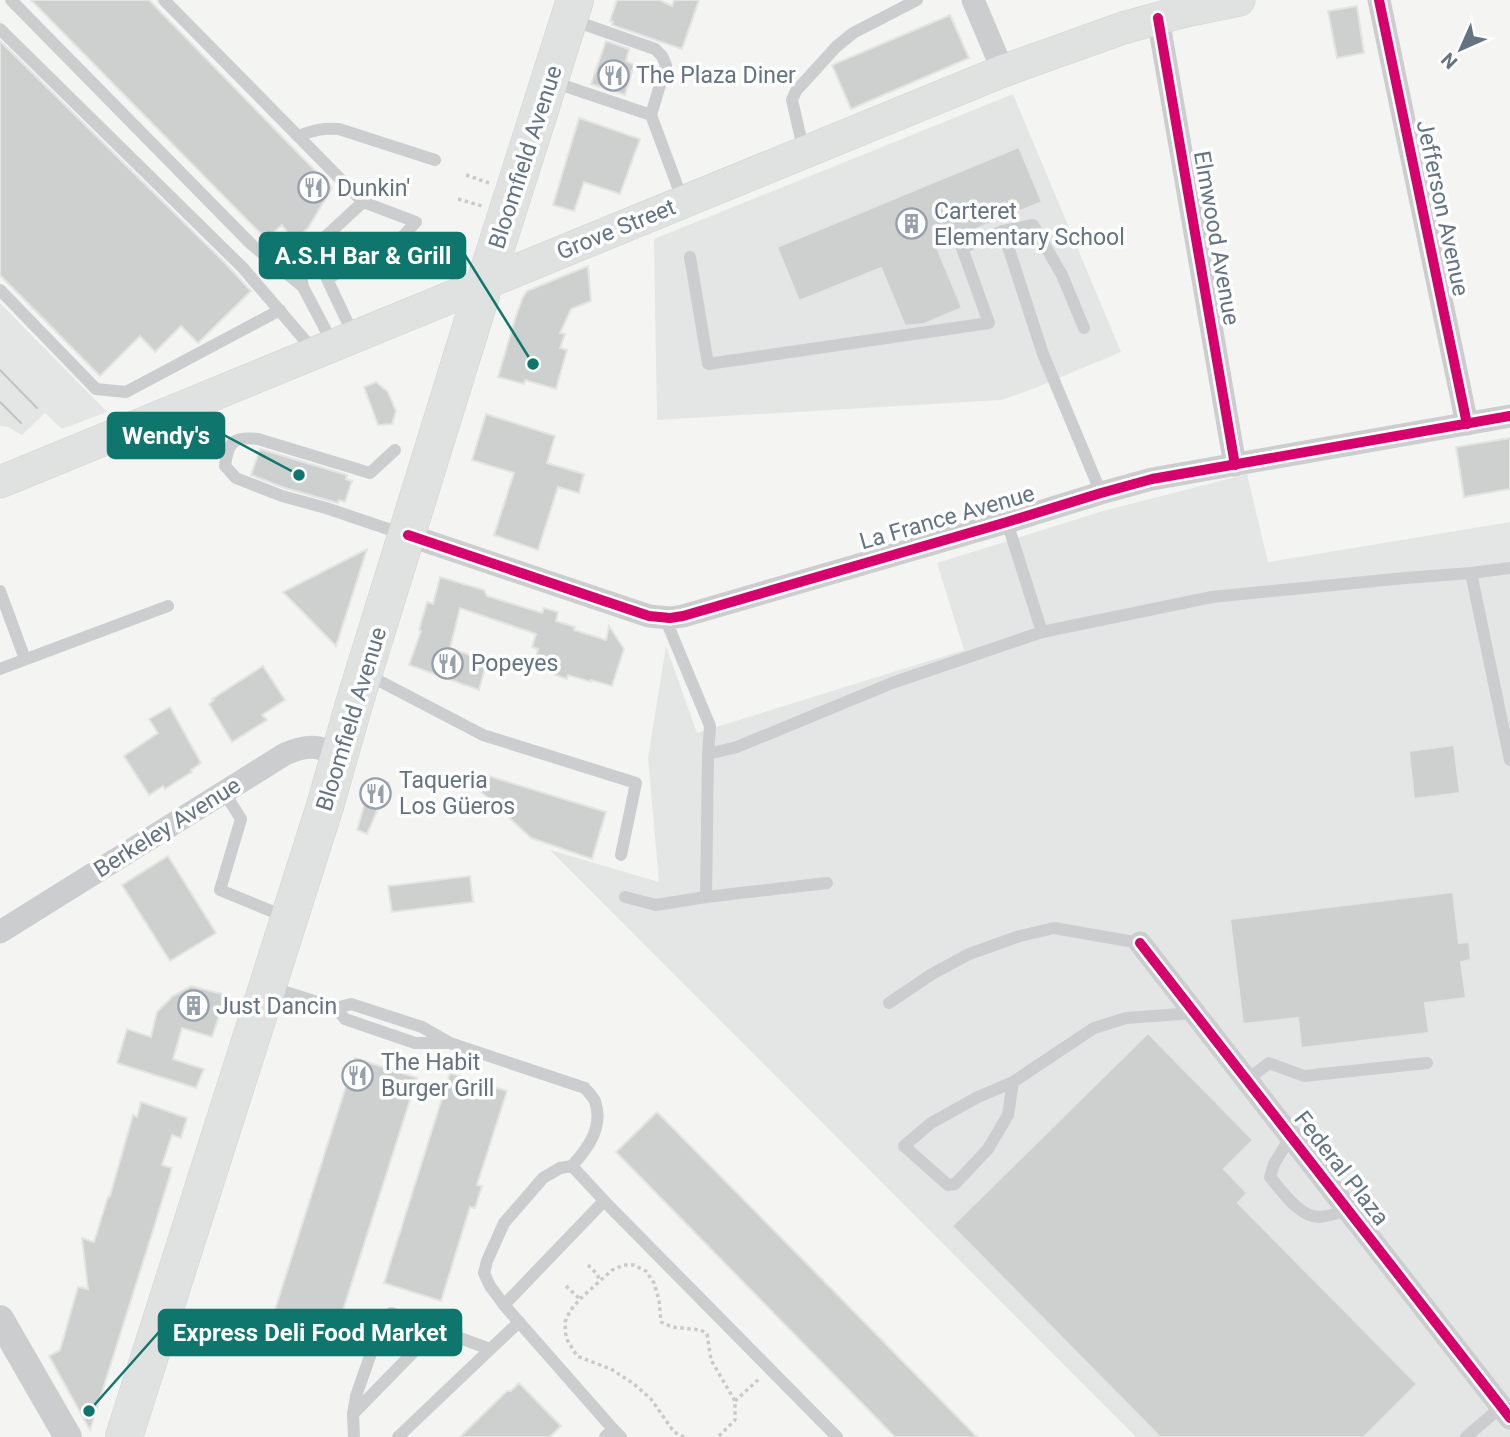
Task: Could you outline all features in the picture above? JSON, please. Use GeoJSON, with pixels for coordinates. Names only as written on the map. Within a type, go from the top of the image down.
{"type":"FeatureCollection","features":[{"type":"Feature","properties":{"kind":"main road","name":"Grove Street"},"geometry":{"type":"LineString","coordinates":[[0,482],[1003,71],[1123,28],[1234,1]]}},
{"type":"Feature","properties":{"kind":"main road","name":"Bloomfield Avenue"},"geometry":{"type":"LineString","coordinates":[[124,1437],[325,806],[485,282],[572,10]]}},
{"type":"Feature","properties":{"kind":"street"},"geometry":{"type":"LineString","coordinates":[[973,0],[1003,71]]}},
{"type":"Feature","properties":{"kind":"street","name":"Jefferson Avenue"},"geometry":{"type":"LineString","coordinates":[[1379,0],[1467,424]]}},
{"type":"Feature","properties":{"kind":"street","name":"Elmwood Avenue"},"geometry":{"type":"LineString","coordinates":[[1158,18],[1234,465]]}},
{"type":"Feature","properties":{"kind":"street","name":"La France Avenue"},"geometry":{"type":"LineString","coordinates":[[408,536],[649,616],[665,618],[683,616],[1152,479],[1510,416]]}},
{"type":"Feature","properties":{"kind":"street","name":"Berkeley Avenue"},"geometry":{"type":"LineString","coordinates":[[0,932],[285,754],[312,746],[340,754]]}},
{"type":"Feature","properties":{"kind":"street","name":"Federal Plaza"},"geometry":{"type":"LineString","coordinates":[[1140,943],[1506,1412]]}},
{"type":"Feature","properties":{"kind":"street"},"geometry":{"type":"LineString","coordinates":[[0,1319],[68,1437]]}},
{"type":"Feature","properties":{"kind":"lane"},"geometry":{"type":"LineString","coordinates":[[11,0],[251,244],[303,286]]}},
{"type":"Feature","properties":{"kind":"lane"},"geometry":{"type":"LineString","coordinates":[[164,0],[363,202],[416,222],[403,236],[327,279],[334,345]]}},
{"type":"Feature","properties":{"kind":"lane"},"geometry":{"type":"LineString","coordinates":[[804,152],[792,100],[796,91],[836,47],[853,33],[917,0]]}},
{"type":"Feature","properties":{"kind":"lane"},"geometry":{"type":"LineString","coordinates":[[572,10],[655,49],[662,56],[667,65],[651,115],[683,202]]}},
{"type":"Feature","properties":{"kind":"lane"},"geometry":{"type":"LineString","coordinates":[[0,29],[243,268],[279,310],[334,345]]}},
{"type":"Feature","properties":{"kind":"lane"},"geometry":{"type":"LineString","coordinates":[[549,80],[651,115]]}},
{"type":"Feature","properties":{"kind":"lane"},"geometry":{"type":"LineString","coordinates":[[299,136],[325,128],[339,130],[435,160]]}},
{"type":"Feature","properties":{"kind":"lane"},"geometry":{"type":"LineString","coordinates":[[334,345],[303,286],[298,262],[363,202]]}},
{"type":"Feature","properties":{"kind":"lane"},"geometry":{"type":"LineString","coordinates":[[690,257],[708,365],[989,323],[962,248],[1003,231],[1033,225],[1062,275],[1084,328]]}},
{"type":"Feature","properties":{"kind":"lane"},"geometry":{"type":"LineString","coordinates":[[1003,231],[1043,354],[1101,493]]}},
{"type":"Feature","properties":{"kind":"lane"},"geometry":{"type":"LineString","coordinates":[[0,290],[96,389],[126,392],[279,310]]}},
{"type":"Feature","properties":{"kind":"lane"},"geometry":{"type":"LineString","coordinates":[[395,450],[370,473],[243,437],[233,441],[227,452],[225,466],[236,478],[270,492],[408,536]]}},
{"type":"Feature","properties":{"kind":"lane"},"geometry":{"type":"LineString","coordinates":[[1007,522],[1042,632]]}},
{"type":"Feature","properties":{"kind":"lane"},"geometry":{"type":"LineString","coordinates":[[708,754],[737,747],[892,683],[1042,632],[1212,597],[1510,568]]}},
{"type":"Feature","properties":{"kind":"lane"},"geometry":{"type":"LineString","coordinates":[[1471,573],[1510,760]]}},
{"type":"Feature","properties":{"kind":"lane"},"geometry":{"type":"LineString","coordinates":[[0,591],[25,659]]}},
{"type":"Feature","properties":{"kind":"lane"},"geometry":{"type":"LineString","coordinates":[[0,669],[167,606]]}},
{"type":"Feature","properties":{"kind":"lane"},"geometry":{"type":"LineString","coordinates":[[665,618],[710,726],[706,897]]}},
{"type":"Feature","properties":{"kind":"lane"},"geometry":{"type":"LineString","coordinates":[[364,673],[483,735],[636,783],[621,855]]}},
{"type":"Feature","properties":{"kind":"lane"},"geometry":{"type":"LineString","coordinates":[[224,792],[241,819],[220,890],[288,918]]}},
{"type":"Feature","properties":{"kind":"lane"},"geometry":{"type":"LineString","coordinates":[[625,897],[656,905],[827,883]]}},
{"type":"Feature","properties":{"kind":"lane"},"geometry":{"type":"LineString","coordinates":[[889,1003],[969,954],[1020,936],[1054,928],[1140,943]]}},
{"type":"Feature","properties":{"kind":"lane"},"geometry":{"type":"LineString","coordinates":[[267,986],[336,1008],[351,1004],[422,1027],[450,1043],[585,1088],[594,1101],[598,1123],[589,1147],[572,1166],[560,1168],[543,1178],[504,1223],[487,1261],[485,1273],[490,1286],[504,1305],[613,1434]]}},
{"type":"Feature","properties":{"kind":"lane"},"geometry":{"type":"LineString","coordinates":[[1013,1082],[1008,1115],[988,1149],[955,1184],[948,1185],[904,1146],[931,1123],[978,1097],[1013,1082],[1094,1028],[1126,1018],[1195,1013]]}},
{"type":"Feature","properties":{"kind":"lane"},"geometry":{"type":"LineString","coordinates":[[1247,1080],[1269,1063],[1304,1076],[1427,1063]]}},
{"type":"Feature","properties":{"kind":"lane"},"geometry":{"type":"LineString","coordinates":[[1291,1136],[1274,1164],[1270,1177],[1305,1213],[1319,1217],[1348,1210]]}},
{"type":"Feature","properties":{"kind":"lane"},"geometry":{"type":"LineString","coordinates":[[572,1166],[837,1437]]}},
{"type":"Feature","properties":{"kind":"lane"},"geometry":{"type":"LineString","coordinates":[[504,1305],[604,1201]]}},
{"type":"Feature","properties":{"kind":"lane"},"geometry":{"type":"LineString","coordinates":[[354,1437],[353,1414],[356,1396],[382,1322],[391,1312],[490,1349]]}},
{"type":"Feature","properties":{"kind":"lane"},"geometry":{"type":"LineString","coordinates":[[398,1437],[519,1322]]}},
{"type":"Feature","properties":{"kind":"lane"},"geometry":{"type":"LineString","coordinates":[[353,1414],[436,1329]]}},
{"type":"Feature","properties":{"kind":"lane"},"geometry":{"type":"LineString","coordinates":[[1466,1437],[1506,1412]]}},
{"type":"Feature","properties":{"kind":"path"},"geometry":{"type":"LineString","coordinates":[[466,175],[491,183]]}},
{"type":"Feature","properties":{"kind":"path"},"geometry":{"type":"LineString","coordinates":[[458,199],[484,206]]}},
{"type":"Feature","properties":{"kind":"path"},"geometry":{"type":"LineString","coordinates":[[588,1265],[600,1280]]}},
{"type":"Feature","properties":{"kind":"path"},"geometry":{"type":"LineString","coordinates":[[684,1437],[674,1432],[651,1399],[634,1384],[611,1369],[577,1356],[566,1338],[565,1322],[570,1311],[600,1280],[612,1270],[624,1265],[634,1265],[646,1271],[654,1283],[661,1322],[701,1330],[707,1334],[711,1360],[735,1401],[735,1420],[718,1437]]}},
{"type":"Feature","properties":{"kind":"path"},"geometry":{"type":"LineString","coordinates":[[566,1286],[580,1299]]}},
{"type":"Feature","properties":{"kind":"path"},"geometry":{"type":"LineString","coordinates":[[735,1401],[761,1377]]}},
{"type":"Feature","properties":{"kind":"path"},"geometry":{"type":"LineString","coordinates":[[670,1437],[674,1432]]}},
{"type":"Feature","properties":{"kind":"shaded area"},"geometry":{"type":"Polygon","coordinates":[[[1013,94],[1121,352],[1002,400],[657,420],[654,239],[1013,94]]]}},
{"type":"Feature","properties":{"kind":"shaded area"},"geometry":{"type":"Polygon","coordinates":[[[0,303],[107,412],[62,429],[45,413],[22,435],[8,427],[0,426],[0,303]]]}},
{"type":"Feature","properties":{"kind":"shaded area"},"geometry":{"type":"Polygon","coordinates":[[[1247,474],[1268,562],[1510,522],[1510,1437],[1136,1437],[550,850],[659,882],[648,758],[666,646],[697,733],[964,650],[937,563],[1103,511],[1247,474]]]}},
{"type":"Feature","properties":{"kind":"building"},"geometry":{"type":"Polygon","coordinates":[[[31,0],[149,0],[332,188],[308,228],[294,241],[282,225],[266,239],[31,0]]]}},
{"type":"Feature","properties":{"kind":"building"},"geometry":{"type":"Polygon","coordinates":[[[617,0],[659,0],[672,6],[674,0],[699,0],[682,49],[612,25],[613,22],[610,21],[617,0]]]}},
{"type":"Feature","properties":{"kind":"building"},"geometry":{"type":"Polygon","coordinates":[[[1357,6],[1364,53],[1337,58],[1328,11],[1357,6]]]}},
{"type":"Feature","properties":{"kind":"building"},"geometry":{"type":"Polygon","coordinates":[[[950,15],[969,58],[851,109],[832,65],[950,15]]]}},
{"type":"Feature","properties":{"kind":"building"},"geometry":{"type":"Polygon","coordinates":[[[0,41],[251,291],[198,343],[181,326],[155,352],[140,336],[100,376],[0,275],[0,41]]]}},
{"type":"Feature","properties":{"kind":"building","name":"The Plaza Diner"},"geometry":{"type":"Polygon","coordinates":[[[606,41],[629,49],[626,61],[634,65],[625,95],[591,84],[606,41]]]}},
{"type":"Feature","properties":{"kind":"building"},"geometry":{"type":"Polygon","coordinates":[[[579,118],[640,139],[620,194],[584,182],[574,211],[553,205],[579,118]]]}},
{"type":"Feature","properties":{"kind":"building","name":"Carteret Elementary School"},"geometry":{"type":"Polygon","coordinates":[[[1019,147],[1042,202],[936,245],[962,308],[924,324],[905,326],[881,268],[799,301],[777,247],[1019,147]]]}},
{"type":"Feature","properties":{"kind":"building"},"geometry":{"type":"Polygon","coordinates":[[[588,266],[591,301],[571,309],[560,333],[565,334],[560,348],[567,350],[556,389],[525,380],[524,384],[498,377],[516,316],[527,291],[588,266]]]}},
{"type":"Feature","properties":{"kind":"building"},"geometry":{"type":"Polygon","coordinates":[[[376,382],[388,392],[396,411],[392,424],[378,425],[364,387],[376,382]]]}},
{"type":"Feature","properties":{"kind":"building"},"geometry":{"type":"Polygon","coordinates":[[[486,414],[555,436],[547,463],[584,474],[579,493],[558,487],[538,550],[494,535],[514,473],[472,460],[486,414]]]}},
{"type":"Feature","properties":{"kind":"building"},"geometry":{"type":"Polygon","coordinates":[[[1510,438],[1510,489],[1464,497],[1456,447],[1510,438]]]}},
{"type":"Feature","properties":{"kind":"building"},"geometry":{"type":"Polygon","coordinates":[[[260,449],[347,475],[346,479],[352,481],[345,502],[339,500],[338,503],[285,488],[251,475],[260,449]]]}},
{"type":"Feature","properties":{"kind":"building"},"geometry":{"type":"Polygon","coordinates":[[[367,549],[336,646],[283,592],[367,549]]]}},
{"type":"Feature","properties":{"kind":"building"},"geometry":{"type":"Polygon","coordinates":[[[440,577],[484,590],[487,596],[542,613],[544,608],[558,612],[556,621],[606,640],[609,626],[624,649],[612,686],[568,675],[567,679],[533,667],[538,649],[532,647],[536,634],[460,608],[450,648],[487,661],[479,690],[409,665],[421,631],[419,630],[427,602],[433,604],[440,577]]]}},
{"type":"Feature","properties":{"kind":"building"},"geometry":{"type":"Polygon","coordinates":[[[263,666],[285,700],[262,715],[267,720],[232,742],[209,704],[214,700],[212,699],[263,666]]]}},
{"type":"Feature","properties":{"kind":"building"},"geometry":{"type":"Polygon","coordinates":[[[170,707],[201,763],[165,789],[163,786],[149,795],[124,756],[158,733],[149,719],[170,707]]]}},
{"type":"Feature","properties":{"kind":"building"},"geometry":{"type":"Polygon","coordinates":[[[1454,745],[1460,793],[1414,799],[1409,751],[1454,745]]]}},
{"type":"Feature","properties":{"kind":"building"},"geometry":{"type":"Polygon","coordinates":[[[482,774],[606,812],[592,859],[531,838],[477,788],[482,774]]]}},
{"type":"Feature","properties":{"kind":"building","name":"Taqueria Los Güeros"},"geometry":{"type":"Polygon","coordinates":[[[372,778],[389,783],[367,834],[357,830],[372,778]]]}},
{"type":"Feature","properties":{"kind":"building"},"geometry":{"type":"Polygon","coordinates":[[[168,856],[216,933],[170,961],[122,885],[168,856]]]}},
{"type":"Feature","properties":{"kind":"building"},"geometry":{"type":"Polygon","coordinates":[[[470,876],[473,902],[392,912],[388,886],[470,876]]]}},
{"type":"Feature","properties":{"kind":"building"},"geometry":{"type":"Polygon","coordinates":[[[1453,892],[1459,943],[1469,942],[1471,960],[1461,962],[1466,998],[1425,1003],[1429,1033],[1301,1048],[1298,1018],[1243,1024],[1230,919],[1453,892]]]}},
{"type":"Feature","properties":{"kind":"building"},"geometry":{"type":"Polygon","coordinates":[[[191,986],[226,995],[212,1037],[182,1028],[173,1059],[204,1069],[196,1088],[117,1063],[127,1029],[151,1037],[157,1012],[171,997],[191,986]]]}},
{"type":"Feature","properties":{"kind":"building"},"geometry":{"type":"Polygon","coordinates":[[[1148,1033],[1253,1140],[1224,1169],[1247,1193],[1238,1203],[1417,1384],[1364,1437],[1160,1437],[952,1226],[1148,1033]]]}},
{"type":"Feature","properties":{"kind":"building"},"geometry":{"type":"Polygon","coordinates":[[[355,1058],[417,1078],[329,1354],[267,1335],[355,1058]]]}},
{"type":"Feature","properties":{"kind":"building"},"geometry":{"type":"Polygon","coordinates":[[[450,1073],[507,1091],[477,1185],[482,1186],[475,1208],[470,1207],[441,1301],[384,1283],[450,1073]]]}},
{"type":"Feature","properties":{"kind":"building"},"geometry":{"type":"Polygon","coordinates":[[[141,1102],[187,1118],[181,1138],[172,1135],[162,1165],[172,1168],[90,1430],[49,1356],[60,1350],[78,1287],[88,1289],[82,1238],[94,1242],[133,1115],[137,1117],[141,1102]]]}},
{"type":"Feature","properties":{"kind":"building"},"geometry":{"type":"Polygon","coordinates":[[[657,1112],[977,1437],[895,1437],[616,1152],[657,1112]]]}},
{"type":"Feature","properties":{"kind":"building"},"geometry":{"type":"Polygon","coordinates":[[[519,1383],[561,1426],[550,1437],[460,1437],[507,1391],[511,1391],[519,1383]]]}},
{"type":"Feature","properties":{"kind":"tram line"},"geometry":{"type":"LineString","coordinates":[[0,370],[37,408]]}},
{"type":"Feature","properties":{"kind":"tram line"},"geometry":{"type":"LineString","coordinates":[[0,402],[21,423]]}},
{"type":"Feature","properties":{"kind":"cycle path"},"geometry":{"type":"LineString","coordinates":[[1379,0],[1467,424]]}},
{"type":"Feature","properties":{"kind":"cycle path"},"geometry":{"type":"LineString","coordinates":[[1158,18],[1235,465]]}},
{"type":"Feature","properties":{"kind":"cycle path"},"geometry":{"type":"LineString","coordinates":[[408,535],[649,616],[670,618],[1152,479],[1510,416]]}},
{"type":"Feature","properties":{"kind":"cycle path"},"geometry":{"type":"LineString","coordinates":[[1140,943],[1510,1418]]}},
{"type":"Feature","properties":{"kind":"place","name":"The Plaza Diner"},"geometry":{"type":"Point","coordinates":[613,75]}},
{"type":"Feature","properties":{"kind":"place","name":"Dunkin'"},"geometry":{"type":"Point","coordinates":[314,188]}},
{"type":"Feature","properties":{"kind":"place","name":"Carteret Elementary School"},"geometry":{"type":"Point","coordinates":[911,224]}},
{"type":"Feature","properties":{"kind":"place","name":"A.S.H Bar & Grill"},"geometry":{"type":"Point","coordinates":[533,364]}},
{"type":"Feature","properties":{"kind":"place","name":"Wendy's"},"geometry":{"type":"Point","coordinates":[299,475]}},
{"type":"Feature","properties":{"kind":"place","name":"Popeyes"},"geometry":{"type":"Point","coordinates":[448,663]}},
{"type":"Feature","properties":{"kind":"place","name":"Taqueria Los Güeros"},"geometry":{"type":"Point","coordinates":[376,793]}},
{"type":"Feature","properties":{"kind":"place","name":"Just Dancin"},"geometry":{"type":"Point","coordinates":[193,1006]}},
{"type":"Feature","properties":{"kind":"place","name":"The Habit Burger Grill"},"geometry":{"type":"Point","coordinates":[358,1075]}},
{"type":"Feature","properties":{"kind":"place","name":"Express Deli Food Market"},"geometry":{"type":"Point","coordinates":[89,1411]}}]}
